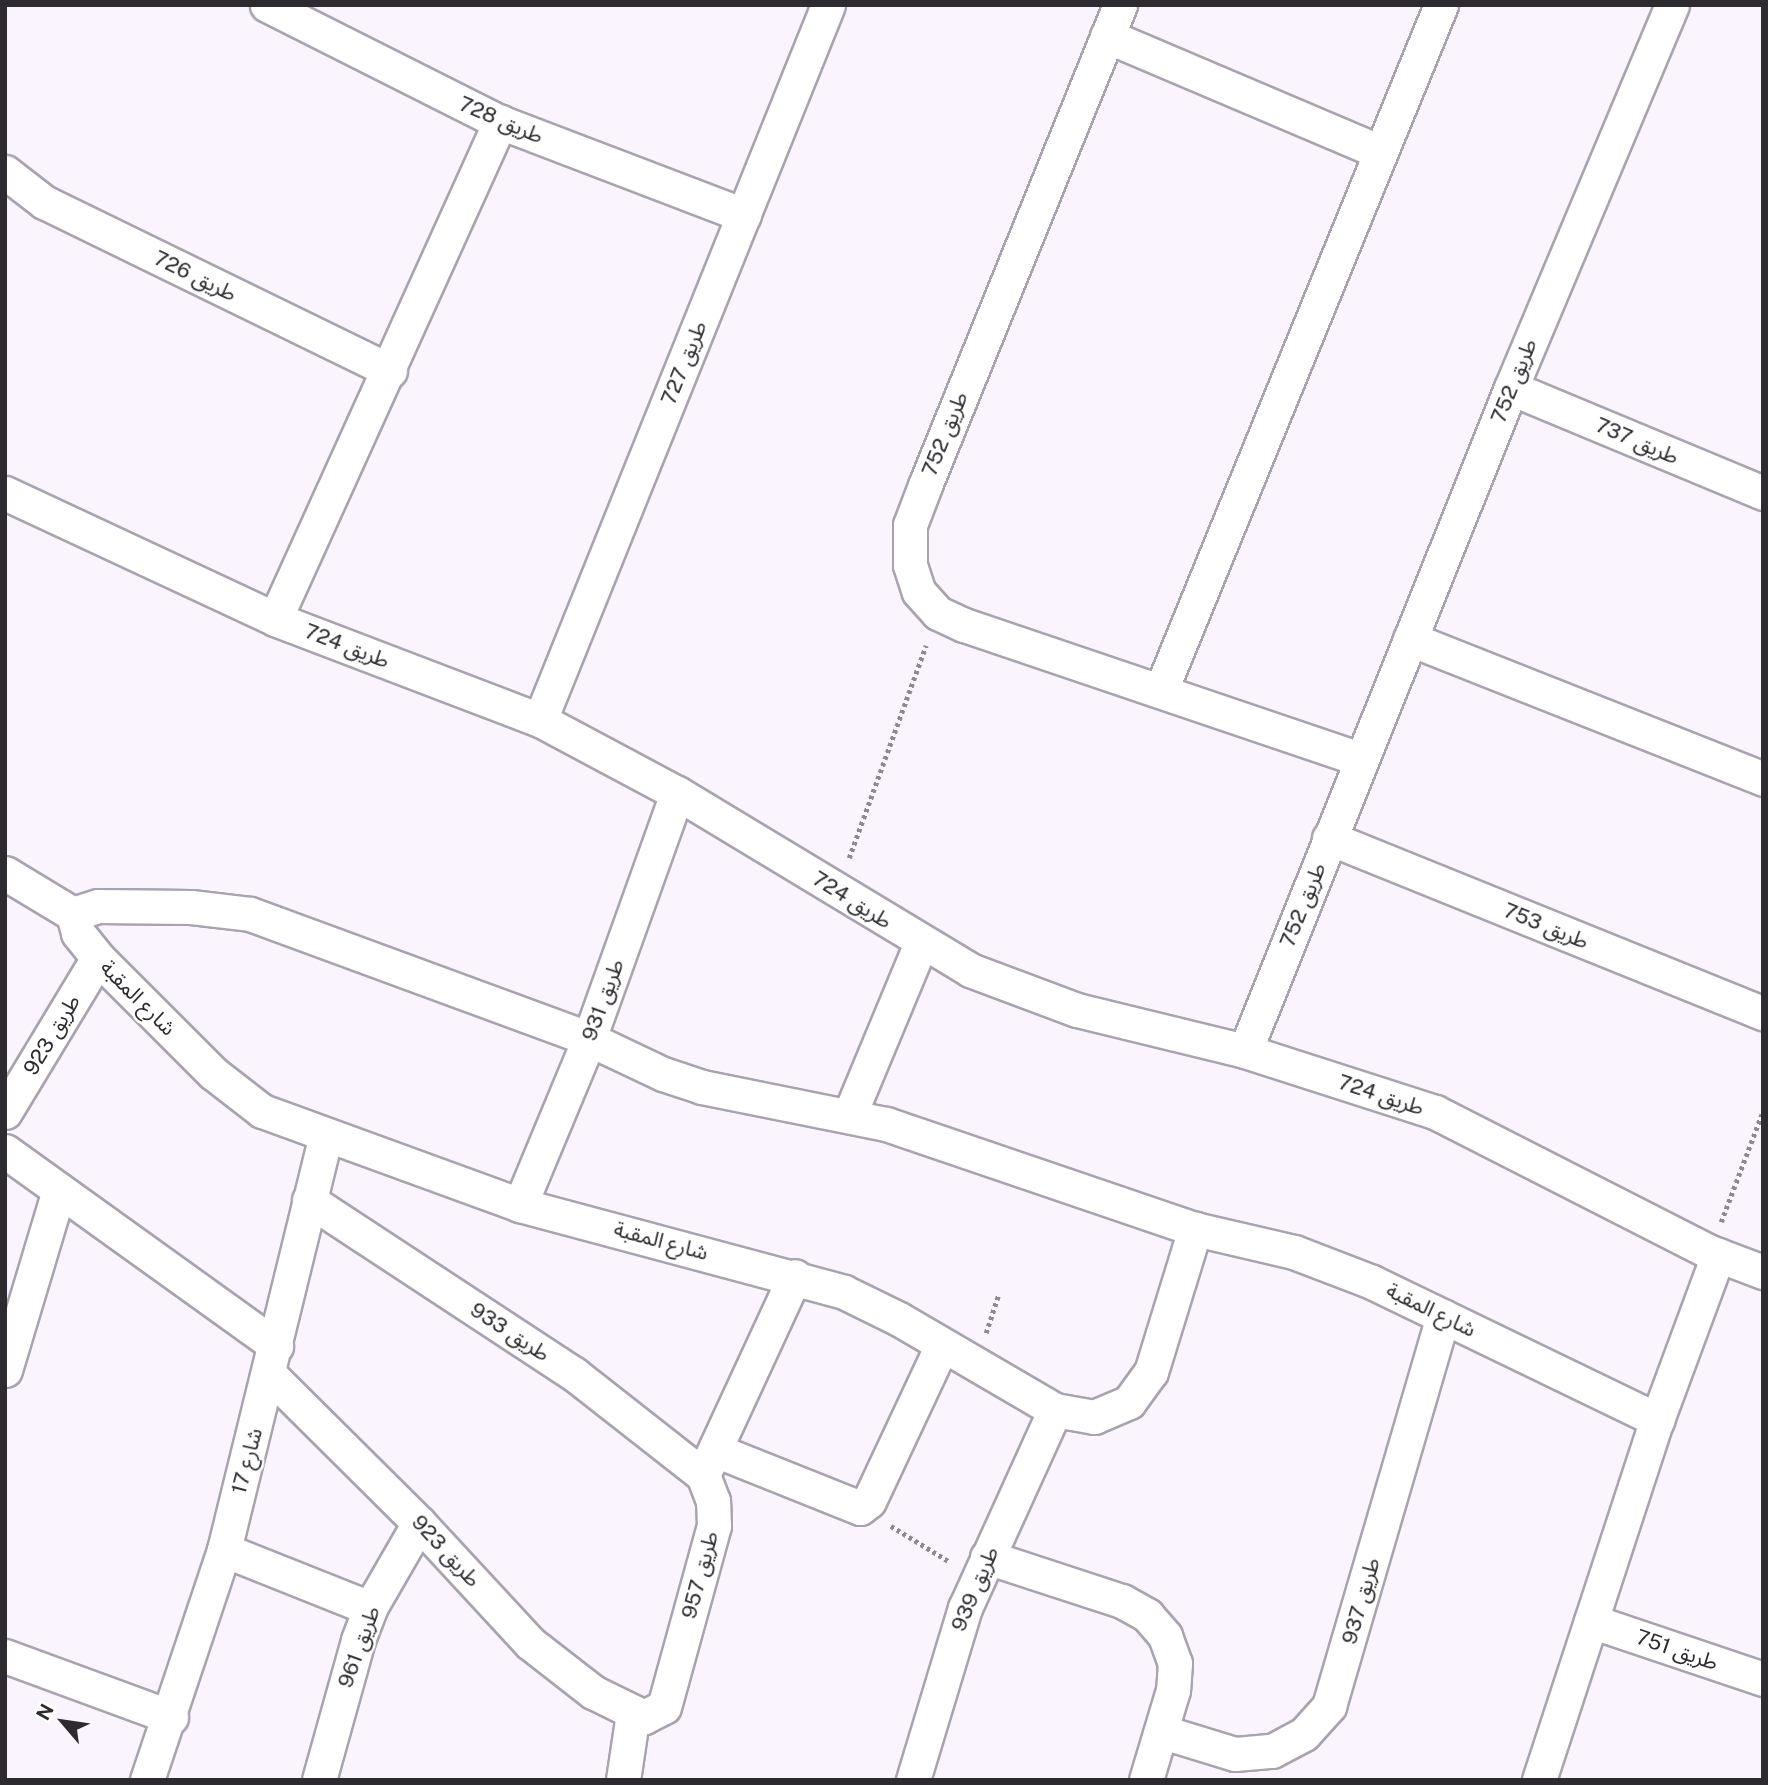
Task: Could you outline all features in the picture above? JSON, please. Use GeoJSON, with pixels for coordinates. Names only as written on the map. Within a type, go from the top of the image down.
{"type":"FeatureCollection","features":[{"type":"Feature","properties":{"kind":"street","name":"طريق 728"},"geometry":{"type":"LineString","coordinates":[[267,5],[500,122],[744,215]]}},
{"type":"Feature","properties":{"kind":"street","name":"طريق 727"},"geometry":{"type":"LineString","coordinates":[[540,720],[828,5]]}},
{"type":"Feature","properties":{"kind":"street","name":"طريق 752"},"geometry":{"type":"LineString","coordinates":[[1120,5],[910,525],[910,565],[919,592],[938,613],[994,636],[1362,759]]}},
{"type":"Feature","properties":{"kind":"street"},"geometry":{"type":"LineString","coordinates":[[1161,690],[1441,5]]}},
{"type":"Feature","properties":{"kind":"street","name":"طريق 752"},"geometry":{"type":"LineString","coordinates":[[1245,1051],[1511,388],[1672,5]]}},
{"type":"Feature","properties":{"kind":"street"},"geometry":{"type":"LineString","coordinates":[[1107,36],[1380,152]]}},
{"type":"Feature","properties":{"kind":"street"},"geometry":{"type":"LineString","coordinates":[[275,619],[390,371],[500,122]]}},
{"type":"Feature","properties":{"kind":"street","name":"طريق 726"},"geometry":{"type":"LineString","coordinates":[[5,172],[44,202],[390,371]]}},
{"type":"Feature","properties":{"kind":"street","name":"طريق 737"},"geometry":{"type":"LineString","coordinates":[[1511,388],[1762,492]]}},
{"type":"Feature","properties":{"kind":"street","name":"طريق 724"},"geometry":{"type":"LineString","coordinates":[[5,493],[275,619],[540,720],[677,793],[920,943],[970,970],[1077,1010],[1245,1051],[1435,1112],[1714,1254]]}},
{"type":"Feature","properties":{"kind":"street"},"geometry":{"type":"LineString","coordinates":[[1410,639],[1763,779]]}},
{"type":"Feature","properties":{"kind":"street","name":"طريق 931"},"geometry":{"type":"LineString","coordinates":[[520,1205],[589,1039],[677,793]]}},
{"type":"Feature","properties":{"kind":"street","name":"طريق 753"},"geometry":{"type":"LineString","coordinates":[[1329,838],[1763,1013]]}},
{"type":"Feature","properties":{"kind":"street"},"geometry":{"type":"LineString","coordinates":[[5,873],[73,914]]}},
{"type":"Feature","properties":{"kind":"street","name":"شارع المقبة"},"geometry":{"type":"LineString","coordinates":[[1195,1229],[1151,1372],[1129,1402],[1094,1417],[1055,1410],[844,1292],[795,1276],[520,1205],[262,1111],[236,1094],[98,958],[78,933],[73,914],[98,906],[201,908],[250,915],[589,1039],[663,1074],[702,1087],[886,1124],[1195,1229],[1294,1252],[1443,1316],[1657,1420]]}},
{"type":"Feature","properties":{"kind":"street"},"geometry":{"type":"LineString","coordinates":[[849,1116],[920,943]]}},
{"type":"Feature","properties":{"kind":"street","name":"طريق 923"},"geometry":{"type":"LineString","coordinates":[[5,1112],[98,958]]}},
{"type":"Feature","properties":{"kind":"street","name":"شارع 17"},"geometry":{"type":"LineString","coordinates":[[147,1780],[171,1717],[224,1550],[326,1136]]}},
{"type":"Feature","properties":{"kind":"street","name":"طريق 923"},"geometry":{"type":"LineString","coordinates":[[5,1151],[59,1190],[272,1360],[530,1643],[593,1692],[634,1713]]}},
{"type":"Feature","properties":{"kind":"street"},"geometry":{"type":"LineString","coordinates":[[5,1370],[59,1190]]}},
{"type":"Feature","properties":{"kind":"street","name":"طريق 933"},"geometry":{"type":"LineString","coordinates":[[309,1200],[709,1462],[860,1508]]}},
{"type":"Feature","properties":{"kind":"street"},"geometry":{"type":"LineString","coordinates":[[1539,1780],[1714,1254],[1763,1272]]}},
{"type":"Feature","properties":{"kind":"street"},"geometry":{"type":"LineString","coordinates":[[709,1462],[795,1276]]}},
{"type":"Feature","properties":{"kind":"street","name":"طريق 937"},"geometry":{"type":"LineString","coordinates":[[1163,1732],[1235,1754],[1272,1751],[1304,1734],[1329,1706],[1443,1316]]}},
{"type":"Feature","properties":{"kind":"street"},"geometry":{"type":"LineString","coordinates":[[860,1508],[869,1500],[942,1345]]}},
{"type":"Feature","properties":{"kind":"street","name":"طريق 939"},"geometry":{"type":"LineString","coordinates":[[921,1778],[950,1651],[983,1568],[1055,1410]]}},
{"type":"Feature","properties":{"kind":"street","name":"طريق 957"},"geometry":{"type":"LineString","coordinates":[[634,1713],[655,1715],[664,1707],[714,1526],[709,1462]]}},
{"type":"Feature","properties":{"kind":"street","name":"طريق 961"},"geometry":{"type":"LineString","coordinates":[[319,1780],[345,1678],[370,1608],[419,1523]]}},
{"type":"Feature","properties":{"kind":"street"},"geometry":{"type":"LineString","coordinates":[[224,1550],[370,1608]]}},
{"type":"Feature","properties":{"kind":"street"},"geometry":{"type":"LineString","coordinates":[[983,1568],[1122,1601],[1147,1615],[1165,1636],[1175,1663],[1163,1732],[1146,1780]]}},
{"type":"Feature","properties":{"kind":"street","name":"طريق 751"},"geometry":{"type":"LineString","coordinates":[[1591,1621],[1763,1679]]}},
{"type":"Feature","properties":{"kind":"street"},"geometry":{"type":"LineString","coordinates":[[5,1656],[171,1717]]}},
{"type":"Feature","properties":{"kind":"street"},"geometry":{"type":"LineString","coordinates":[[623,1780],[634,1713]]}},
{"type":"Feature","properties":{"kind":"path"},"geometry":{"type":"LineString","coordinates":[[837,891],[938,613]]}},
{"type":"Feature","properties":{"kind":"path"},"geometry":{"type":"LineString","coordinates":[[1714,1254],[1763,1111]]}},
{"type":"Feature","properties":{"kind":"path"},"geometry":{"type":"LineString","coordinates":[[860,1508],[983,1568]]}}]}
